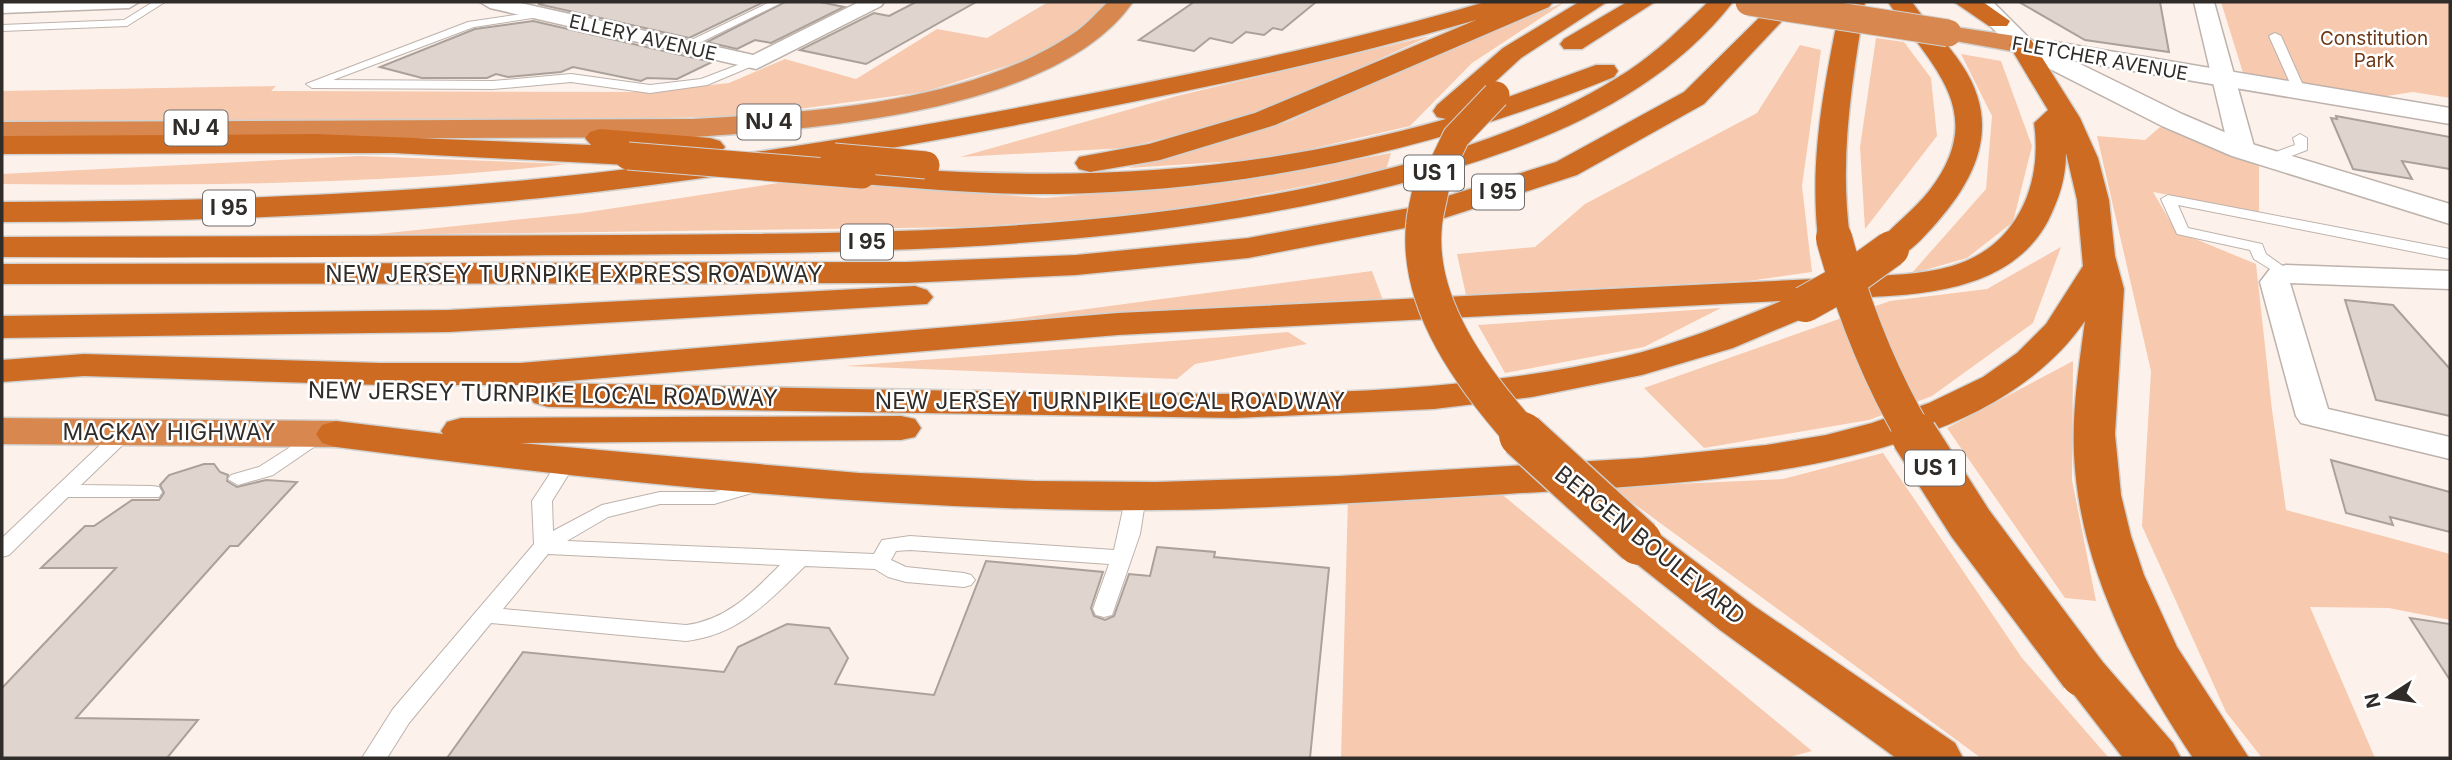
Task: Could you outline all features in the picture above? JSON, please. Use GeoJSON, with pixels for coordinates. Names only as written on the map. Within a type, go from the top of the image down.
{"type":"FeatureCollection","features":[{"type":"Feature","properties":{"kind":"highway","name":"NJ 4"},"geometry":{"type":"LineString","coordinates":[[2,131],[383,135],[693,128],[795,120],[946,93],[1026,69],[1089,36],[1121,2]]}},
{"type":"Feature","properties":{"kind":"highway"},"geometry":{"type":"LineString","coordinates":[[456,196],[1027,104],[1279,51],[1470,2]]}},
{"type":"Feature","properties":{"kind":"highway","name":"I 95"},"geometry":{"type":"LineString","coordinates":[[2,212],[264,207],[456,196],[651,176],[795,156],[982,124],[1163,88],[1367,40],[1510,2]]}},
{"type":"Feature","properties":{"kind":"highway"},"geometry":{"type":"LineString","coordinates":[[2,145],[383,135],[710,146],[987,168],[1066,166],[1122,159],[1187,145],[1304,106],[1428,49],[1541,2]]}},
{"type":"Feature","properties":{"kind":"highway"},"geometry":{"type":"LineString","coordinates":[[1428,273],[1407,232],[1403,205],[1406,181],[1427,138],[1454,103],[1492,69],[1522,46],[1595,2]]}},
{"type":"Feature","properties":{"kind":"highway","name":"US 1"},"geometry":{"type":"LineString","coordinates":[[1428,273],[1423,218],[1434,171],[1458,131],[1496,95],[1527,73],[1643,2]]}},
{"type":"Feature","properties":{"kind":"highway","name":"NEW JERSEY TURNPIKE EXPRESS ROADWAY"},"geometry":{"type":"LineString","coordinates":[[2,244],[864,242],[1039,233],[1192,218],[1363,186],[1511,140],[1562,119],[1654,65],[1721,2]]}},
{"type":"Feature","properties":{"kind":"highway","name":"FLETCHER AVENUE"},"geometry":{"type":"LineString","coordinates":[[1749,2],[2022,45]]}},
{"type":"Feature","properties":{"kind":"highway","name":"NEW JERSEY TURNPIKE EXPRESS ROADWAY"},"geometry":{"type":"LineString","coordinates":[[2,274],[963,271],[1152,259],[1293,240],[1394,221],[1463,203],[1555,172],[1631,139],[1688,105],[1726,75],[1763,37],[1788,2]]}},
{"type":"Feature","properties":{"kind":"highway","name":"US 1"},"geometry":{"type":"LineString","coordinates":[[1853,2],[1828,158],[1829,212],[1839,264],[1873,354],[1935,469],[1999,562],[2083,674],[2154,758]]}},
{"type":"Feature","properties":{"kind":"highway","name":"NEW JERSEY TURNPIKE LOCAL ROADWAY"},"geometry":{"type":"LineString","coordinates":[[2,378],[532,395],[1129,405],[1361,401],[1452,394],[1565,378],[1687,352],[1753,330],[1848,280],[1891,249],[1921,220],[1950,183],[1964,156],[1971,130],[1968,104],[1957,78],[1900,2]]}},
{"type":"Feature","properties":{"kind":"highway"},"geometry":{"type":"LineString","coordinates":[[1966,2],[1998,21]]}},
{"type":"Feature","properties":{"kind":"highway"},"geometry":{"type":"LineString","coordinates":[[2,166],[383,135],[495,147],[966,183],[1073,185],[1158,181],[1298,163],[1404,139],[1507,110],[1690,33]]}},
{"type":"Feature","properties":{"kind":"highway"},"geometry":{"type":"LineString","coordinates":[[2022,45],[2049,85],[2063,112],[2089,181],[2098,270],[2107,289],[2094,438],[2104,517],[2131,596],[2150,637],[2187,705],[2222,758]]}},
{"type":"Feature","properties":{"kind":"highway"},"geometry":{"type":"LineString","coordinates":[[2,244],[388,223],[542,210],[701,190],[907,157],[1024,130],[1163,88]]}},
{"type":"Feature","properties":{"kind":"highway"},"geometry":{"type":"LineString","coordinates":[[2,371],[84,365],[380,374],[520,374],[1104,325],[1931,280],[1982,268],[2005,256],[2021,240],[2037,215],[2052,174],[2048,123],[2063,112]]}},
{"type":"Feature","properties":{"kind":"highway"},"geometry":{"type":"LineString","coordinates":[[2,327],[436,321],[937,295],[1119,280],[1293,240]]}},
{"type":"Feature","properties":{"kind":"highway"},"geometry":{"type":"LineString","coordinates":[[329,433],[566,464],[774,481],[1034,495],[1136,496],[1451,485],[1622,472],[1752,458],[1858,439],[1948,409],[2015,374],[2057,335],[2098,270]]}},
{"type":"Feature","properties":{"kind":"highway","name":"BERGEN BOULEVARD"},"geometry":{"type":"LineString","coordinates":[[1428,273],[1452,337],[1498,407],[1551,465],[1639,542],[1737,618],[1936,758]]}},
{"type":"Feature","properties":{"kind":"highway"},"geometry":{"type":"LineString","coordinates":[[329,433],[1323,424],[1435,413],[1565,378]]}},
{"type":"Feature","properties":{"kind":"highway","name":"MACKAY HIGHWAY"},"geometry":{"type":"LineString","coordinates":[[9,436],[127,430],[329,433]]}},
{"type":"Feature","properties":{"kind":"main road"},"geometry":{"type":"LineString","coordinates":[[1980,2],[2022,45],[2100,86],[2256,154],[2450,214]]}},
{"type":"Feature","properties":{"kind":"main road","name":"FLETCHER AVENUE"},"geometry":{"type":"LineString","coordinates":[[2022,45],[2450,116]]}},
{"type":"Feature","properties":{"kind":"street"},"geometry":{"type":"LineString","coordinates":[[5,5],[129,2]]}},
{"type":"Feature","properties":{"kind":"street","name":"ELLERY AVENUE"},"geometry":{"type":"LineString","coordinates":[[490,2],[756,62]]}},
{"type":"Feature","properties":{"kind":"street"},"geometry":{"type":"LineString","coordinates":[[756,62],[874,2]]}},
{"type":"Feature","properties":{"kind":"street"},"geometry":{"type":"LineString","coordinates":[[2204,2],[2225,79],[2256,154]]}},
{"type":"Feature","properties":{"kind":"street"},"geometry":{"type":"LineString","coordinates":[[2450,280],[2286,274],[2280,275],[2275,282],[2313,416],[2450,448]]}},
{"type":"Feature","properties":{"kind":"lane"},"geometry":{"type":"LineString","coordinates":[[2,28],[127,23],[160,2]]}},
{"type":"Feature","properties":{"kind":"lane"},"geometry":{"type":"LineString","coordinates":[[685,46],[778,2]]}},
{"type":"Feature","properties":{"kind":"lane"},"geometry":{"type":"LineString","coordinates":[[541,14],[472,24],[312,84],[493,85],[570,78],[650,89],[703,82],[756,62]]}},
{"type":"Feature","properties":{"kind":"lane"},"geometry":{"type":"LineString","coordinates":[[2275,36],[2300,92]]}},
{"type":"Feature","properties":{"kind":"lane"},"geometry":{"type":"LineString","coordinates":[[2256,154],[2302,146],[2300,138]]}},
{"type":"Feature","properties":{"kind":"lane"},"geometry":{"type":"LineString","coordinates":[[2286,274],[2259,256],[2257,247],[2182,231],[2168,200],[2450,254]]}},
{"type":"Feature","properties":{"kind":"lane"},"geometry":{"type":"LineString","coordinates":[[2,550],[127,430]]}},
{"type":"Feature","properties":{"kind":"lane"},"geometry":{"type":"LineString","coordinates":[[238,480],[267,471],[329,433]]}},
{"type":"Feature","properties":{"kind":"lane"},"geometry":{"type":"LineString","coordinates":[[543,546],[542,501],[566,464]]}},
{"type":"Feature","properties":{"kind":"lane"},"geometry":{"type":"LineString","coordinates":[[374,758],[401,716],[543,546],[602,512],[660,498],[714,498],[774,481]]}},
{"type":"Feature","properties":{"kind":"lane"},"geometry":{"type":"LineString","coordinates":[[63,491],[152,492]]}},
{"type":"Feature","properties":{"kind":"lane"},"geometry":{"type":"LineString","coordinates":[[1104,609],[1130,534],[1136,496]]}},
{"type":"Feature","properties":{"kind":"lane"},"geometry":{"type":"LineString","coordinates":[[880,562],[889,545],[910,543],[1122,558]]}},
{"type":"Feature","properties":{"kind":"lane"},"geometry":{"type":"LineString","coordinates":[[543,546],[880,562]]}},
{"type":"Feature","properties":{"kind":"lane"},"geometry":{"type":"LineString","coordinates":[[485,615],[686,633],[708,632],[727,624],[743,612],[799,559]]}},
{"type":"Feature","properties":{"kind":"lane"},"geometry":{"type":"LineString","coordinates":[[880,562],[883,568],[894,573],[964,580]]}},
{"type":"Feature","properties":{"kind":"green space"},"geometry":{"type":"Polygon","coordinates":[[[1048,2],[1106,2],[1101,11],[1048,53],[924,92],[747,116],[549,121],[2,121],[2,91],[276,86],[271,91],[644,92],[729,83],[785,59],[856,79],[937,29],[987,38],[1048,2]]]}},
{"type":"Feature","properties":{"kind":"green space"},"geometry":{"type":"Polygon","coordinates":[[[1565,2],[1472,63],[1410,126],[1267,159],[1128,168],[1287,122],[1414,64],[1565,2]]]}},
{"type":"Feature","properties":{"kind":"green space","name":"Constitution Park"},"geometry":{"type":"Polygon","coordinates":[[[2221,2],[2450,2],[2450,98],[2413,92],[2380,97],[2244,76],[2221,2]]]}},
{"type":"Feature","properties":{"kind":"green space"},"geometry":{"type":"Polygon","coordinates":[[[1430,36],[1253,116],[1125,148],[960,157],[1177,96],[1430,36]]]}},
{"type":"Feature","properties":{"kind":"green space"},"geometry":{"type":"Polygon","coordinates":[[[1876,38],[1904,42],[1931,78],[1937,136],[1865,229],[1860,147],[1876,38]]]}},
{"type":"Feature","properties":{"kind":"green space"},"geometry":{"type":"Polygon","coordinates":[[[1800,45],[1821,50],[1802,186],[1812,272],[1748,281],[1466,295],[1457,254],[1535,247],[1585,204],[1757,113],[1800,45]]]}},
{"type":"Feature","properties":{"kind":"green space"},"geometry":{"type":"Polygon","coordinates":[[[1961,54],[2001,61],[2032,146],[2013,222],[1967,258],[1911,274],[1986,189],[1992,116],[1961,54]]]}},
{"type":"Feature","properties":{"kind":"green space"},"geometry":{"type":"Polygon","coordinates":[[[2160,127],[2259,166],[2259,212],[2153,192],[2176,231],[2256,264],[2286,510],[2450,554],[2450,620],[2389,608],[2310,607],[2375,758],[2262,758],[2226,712],[2142,526],[2151,371],[2097,136],[2145,140],[2160,127]]]}},
{"type":"Feature","properties":{"kind":"green space"},"geometry":{"type":"Polygon","coordinates":[[[1391,153],[1386,170],[1166,213],[973,227],[368,235],[582,213],[798,180],[1045,198],[1239,181],[1391,153]]]}},
{"type":"Feature","properties":{"kind":"green space"},"geometry":{"type":"Polygon","coordinates":[[[360,156],[567,164],[426,176],[285,183],[2,184],[2,174],[360,156]]]}},
{"type":"Feature","properties":{"kind":"green space"},"geometry":{"type":"Polygon","coordinates":[[[2061,247],[2033,323],[1932,396],[1869,420],[1704,448],[1644,388],[1890,301],[1987,289],[2061,247]]]}},
{"type":"Feature","properties":{"kind":"green space"},"geometry":{"type":"Polygon","coordinates":[[[1372,271],[1384,303],[975,324],[1372,271]]]}},
{"type":"Feature","properties":{"kind":"green space"},"geometry":{"type":"Polygon","coordinates":[[[1721,308],[1644,347],[1505,373],[1478,325],[1721,308]]]}},
{"type":"Feature","properties":{"kind":"green space"},"geometry":{"type":"Polygon","coordinates":[[[1288,332],[1307,344],[1195,364],[1177,379],[845,366],[1288,332]]]}},
{"type":"Feature","properties":{"kind":"green space"},"geometry":{"type":"Polygon","coordinates":[[[2073,361],[2072,480],[2096,601],[2065,598],[1947,428],[2073,361]]]}},
{"type":"Feature","properties":{"kind":"green space"},"geometry":{"type":"Polygon","coordinates":[[[1883,453],[2022,658],[2109,758],[1981,758],[1611,487],[1783,479],[1883,453]]]}},
{"type":"Feature","properties":{"kind":"green space"},"geometry":{"type":"Polygon","coordinates":[[[1493,487],[1812,751],[1786,758],[1341,758],[1348,497],[1493,487]]]}},
{"type":"Feature","properties":{"kind":"building"},"geometry":{"type":"Polygon","coordinates":[[[764,2],[689,38],[538,4],[764,2]]]}},
{"type":"Feature","properties":{"kind":"building"},"geometry":{"type":"Polygon","coordinates":[[[785,2],[820,2],[844,7],[771,43],[755,40],[737,49],[707,42],[785,2]]]}},
{"type":"Feature","properties":{"kind":"building"},"geometry":{"type":"Polygon","coordinates":[[[916,2],[976,2],[866,64],[800,50],[874,13],[889,16],[916,2]]]}},
{"type":"Feature","properties":{"kind":"building"},"geometry":{"type":"Polygon","coordinates":[[[1194,2],[1316,2],[1282,30],[1273,28],[1264,35],[1246,32],[1232,43],[1210,38],[1194,51],[1139,40],[1194,2]]]}},
{"type":"Feature","properties":{"kind":"building"},"geometry":{"type":"Polygon","coordinates":[[[2019,2],[2160,2],[2169,52],[2085,40],[2019,2]]]}},
{"type":"Feature","properties":{"kind":"building"},"geometry":{"type":"Polygon","coordinates":[[[533,21],[712,62],[677,79],[647,78],[641,81],[573,67],[561,72],[508,77],[496,74],[487,78],[422,78],[380,67],[475,29],[533,21]]]}},
{"type":"Feature","properties":{"kind":"building"},"geometry":{"type":"Polygon","coordinates":[[[2336,116],[2450,137],[2450,169],[2402,161],[2412,179],[2353,169],[2331,118],[2337,119],[2336,116]]]}},
{"type":"Feature","properties":{"kind":"building"},"geometry":{"type":"Polygon","coordinates":[[[2345,300],[2393,305],[2450,369],[2450,416],[2376,400],[2345,300]]]}},
{"type":"Feature","properties":{"kind":"building"},"geometry":{"type":"Polygon","coordinates":[[[2331,460],[2450,492],[2450,532],[2390,517],[2393,525],[2346,513],[2331,460]]]}},
{"type":"Feature","properties":{"kind":"building"},"geometry":{"type":"Polygon","coordinates":[[[204,464],[214,464],[220,472],[228,475],[227,481],[237,487],[266,480],[297,482],[238,546],[230,546],[76,718],[198,720],[167,758],[2,758],[2,688],[116,568],[41,568],[85,526],[94,526],[132,500],[159,500],[164,493],[160,485],[169,475],[204,464]]]}},
{"type":"Feature","properties":{"kind":"building"},"geometry":{"type":"Polygon","coordinates":[[[1157,547],[1215,552],[1214,557],[1329,568],[1310,758],[447,758],[523,652],[724,672],[738,647],[787,624],[829,628],[848,658],[835,684],[934,695],[986,561],[1103,572],[1091,608],[1094,616],[1105,620],[1114,616],[1129,574],[1150,576],[1157,547]]]}},
{"type":"Feature","properties":{"kind":"building"},"geometry":{"type":"Polygon","coordinates":[[[2410,618],[2450,624],[2450,680],[2410,618]]]}}]}
